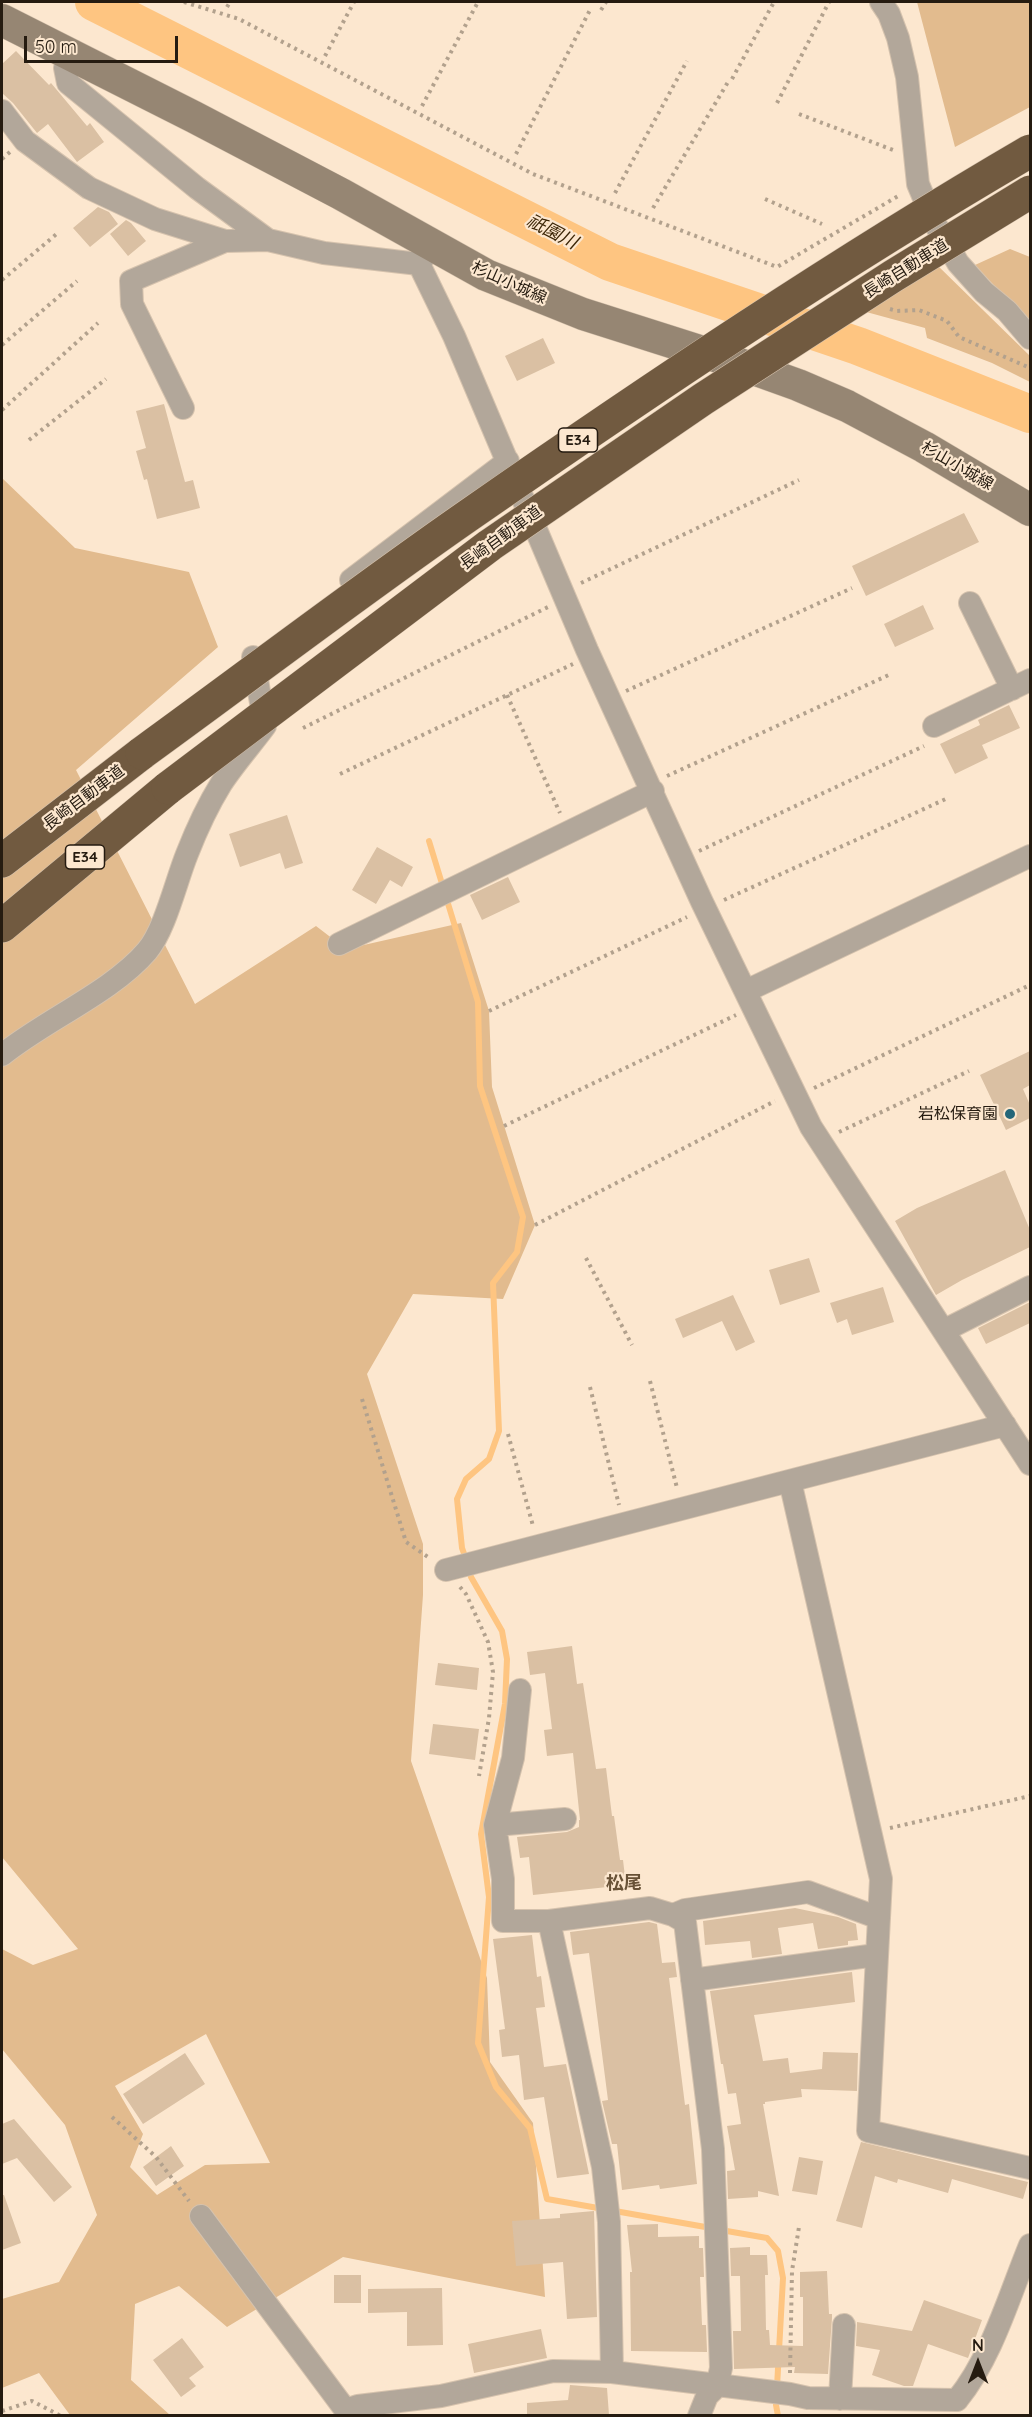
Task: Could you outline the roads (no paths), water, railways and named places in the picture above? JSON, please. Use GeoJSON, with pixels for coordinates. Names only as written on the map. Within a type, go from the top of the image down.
{"type":"FeatureCollection","features":[{"type":"Feature","properties":{"kind":"highway","name":"長崎自動車道"},"geometry":{"type":"LineString","coordinates":[[2,861],[142,753],[467,516],[670,378],[875,246],[1030,151]]}},
{"type":"Feature","properties":{"kind":"highway","name":"長崎自動車道"},"geometry":{"type":"LineString","coordinates":[[2,926],[168,788],[490,545],[703,399],[893,276],[1030,192]]}},
{"type":"Feature","properties":{"kind":"main road","name":"杉山小城線"},"geometry":{"type":"LineString","coordinates":[[2,21],[204,122],[426,255],[486,275],[536,297],[632,331],[734,362],[798,385],[847,406],[924,447],[1030,510]]}},
{"type":"Feature","properties":{"kind":"street"},"geometry":{"type":"LineString","coordinates":[[881,2],[889,14],[898,38],[907,77],[918,184],[934,222],[958,262],[984,292],[1007,311],[1030,338]]}},
{"type":"Feature","properties":{"kind":"street"},"geometry":{"type":"LineString","coordinates":[[69,55],[65,68],[68,83],[197,188],[268,240]]}},
{"type":"Feature","properties":{"kind":"street"},"geometry":{"type":"LineString","coordinates":[[2,111],[25,141],[89,188],[154,219],[225,241],[268,240],[324,253],[426,255],[454,336],[561,590],[658,784],[702,902],[744,1002],[811,1127],[1030,1464]]}},
{"type":"Feature","properties":{"kind":"street"},"geometry":{"type":"LineString","coordinates":[[183,408],[132,304],[131,281],[225,241]]}},
{"type":"Feature","properties":{"kind":"street"},"geometry":{"type":"LineString","coordinates":[[2,1055],[23,1038],[108,984],[133,965],[148,949],[167,910],[187,854],[220,785],[265,726],[253,654],[507,461]]}},
{"type":"Feature","properties":{"kind":"street"},"geometry":{"type":"LineString","coordinates":[[929,736],[1026,683],[970,603]]}},
{"type":"Feature","properties":{"kind":"street"},"geometry":{"type":"LineString","coordinates":[[339,944],[658,784]]}},
{"type":"Feature","properties":{"kind":"street"},"geometry":{"type":"LineString","coordinates":[[744,1002],[1030,856]]}},
{"type":"Feature","properties":{"kind":"street"},"geometry":{"type":"LineString","coordinates":[[945,1330],[1030,1287]]}},
{"type":"Feature","properties":{"kind":"street"},"geometry":{"type":"LineString","coordinates":[[460,1566],[1005,1425]]}},
{"type":"Feature","properties":{"kind":"street"},"geometry":{"type":"LineString","coordinates":[[790,1481],[881,1879],[868,2131],[1030,2168]]}},
{"type":"Feature","properties":{"kind":"street"},"geometry":{"type":"LineString","coordinates":[[520,1690],[513,1758],[495,1825],[503,1879],[503,1921],[549,1921],[650,1908],[673,1915],[685,1922],[713,2149],[721,2367],[717,2386],[707,2396],[699,2415]]}},
{"type":"Feature","properties":{"kind":"street"},"geometry":{"type":"LineString","coordinates":[[495,1825],[565,1819]]}},
{"type":"Feature","properties":{"kind":"street"},"geometry":{"type":"LineString","coordinates":[[673,1915],[685,1910],[808,1892],[879,1918]]}},
{"type":"Feature","properties":{"kind":"street"},"geometry":{"type":"LineString","coordinates":[[549,1921],[608,2198],[612,2372]]}},
{"type":"Feature","properties":{"kind":"street"},"geometry":{"type":"LineString","coordinates":[[692,1980],[876,1955]]}},
{"type":"Feature","properties":{"kind":"street"},"geometry":{"type":"LineString","coordinates":[[201,2216],[348,2413],[358,2406],[442,2405],[553,2371],[612,2372],[808,2398],[961,2408],[967,2388],[987,2351],[1030,2245]]}},
{"type":"Feature","properties":{"kind":"street"},"geometry":{"type":"LineString","coordinates":[[840,2399],[843,2325]]}},
{"type":"Feature","properties":{"kind":"waterway","name":"祇園川"},"geometry":{"type":"LineString","coordinates":[[94,2],[610,262],[858,346],[1030,414]]}},
{"type":"Feature","properties":{"kind":"waterway"},"geometry":{"type":"LineString","coordinates":[[429,841],[443,887]]}},
{"type":"Feature","properties":{"kind":"waterway"},"geometry":{"type":"LineString","coordinates":[[446,897],[478,1002],[480,1086],[523,1217],[517,1252],[493,1283],[499,1431],[489,1459],[466,1479],[457,1499],[462,1548],[466,1559]]}},
{"type":"Feature","properties":{"kind":"waterway"},"geometry":{"type":"LineString","coordinates":[[469,1569],[471,1577],[502,1631],[507,1659],[505,1704],[481,1834],[489,1897],[478,2043],[496,2087],[530,2128],[547,2199],[711,2228]]}},
{"type":"Feature","properties":{"kind":"waterway"},"geometry":{"type":"LineString","coordinates":[[721,2230],[767,2238],[778,2251],[783,2278],[776,2405],[778,2416]]}},
{"type":"Feature","properties":{"kind":"place","name":"岩松保育園"},"geometry":{"type":"Point","coordinates":[1010,1114]}},
{"type":"Feature","properties":{"kind":"district","name":"松尾"},"geometry":{"type":"Point","coordinates":[624,1884]}}]}
